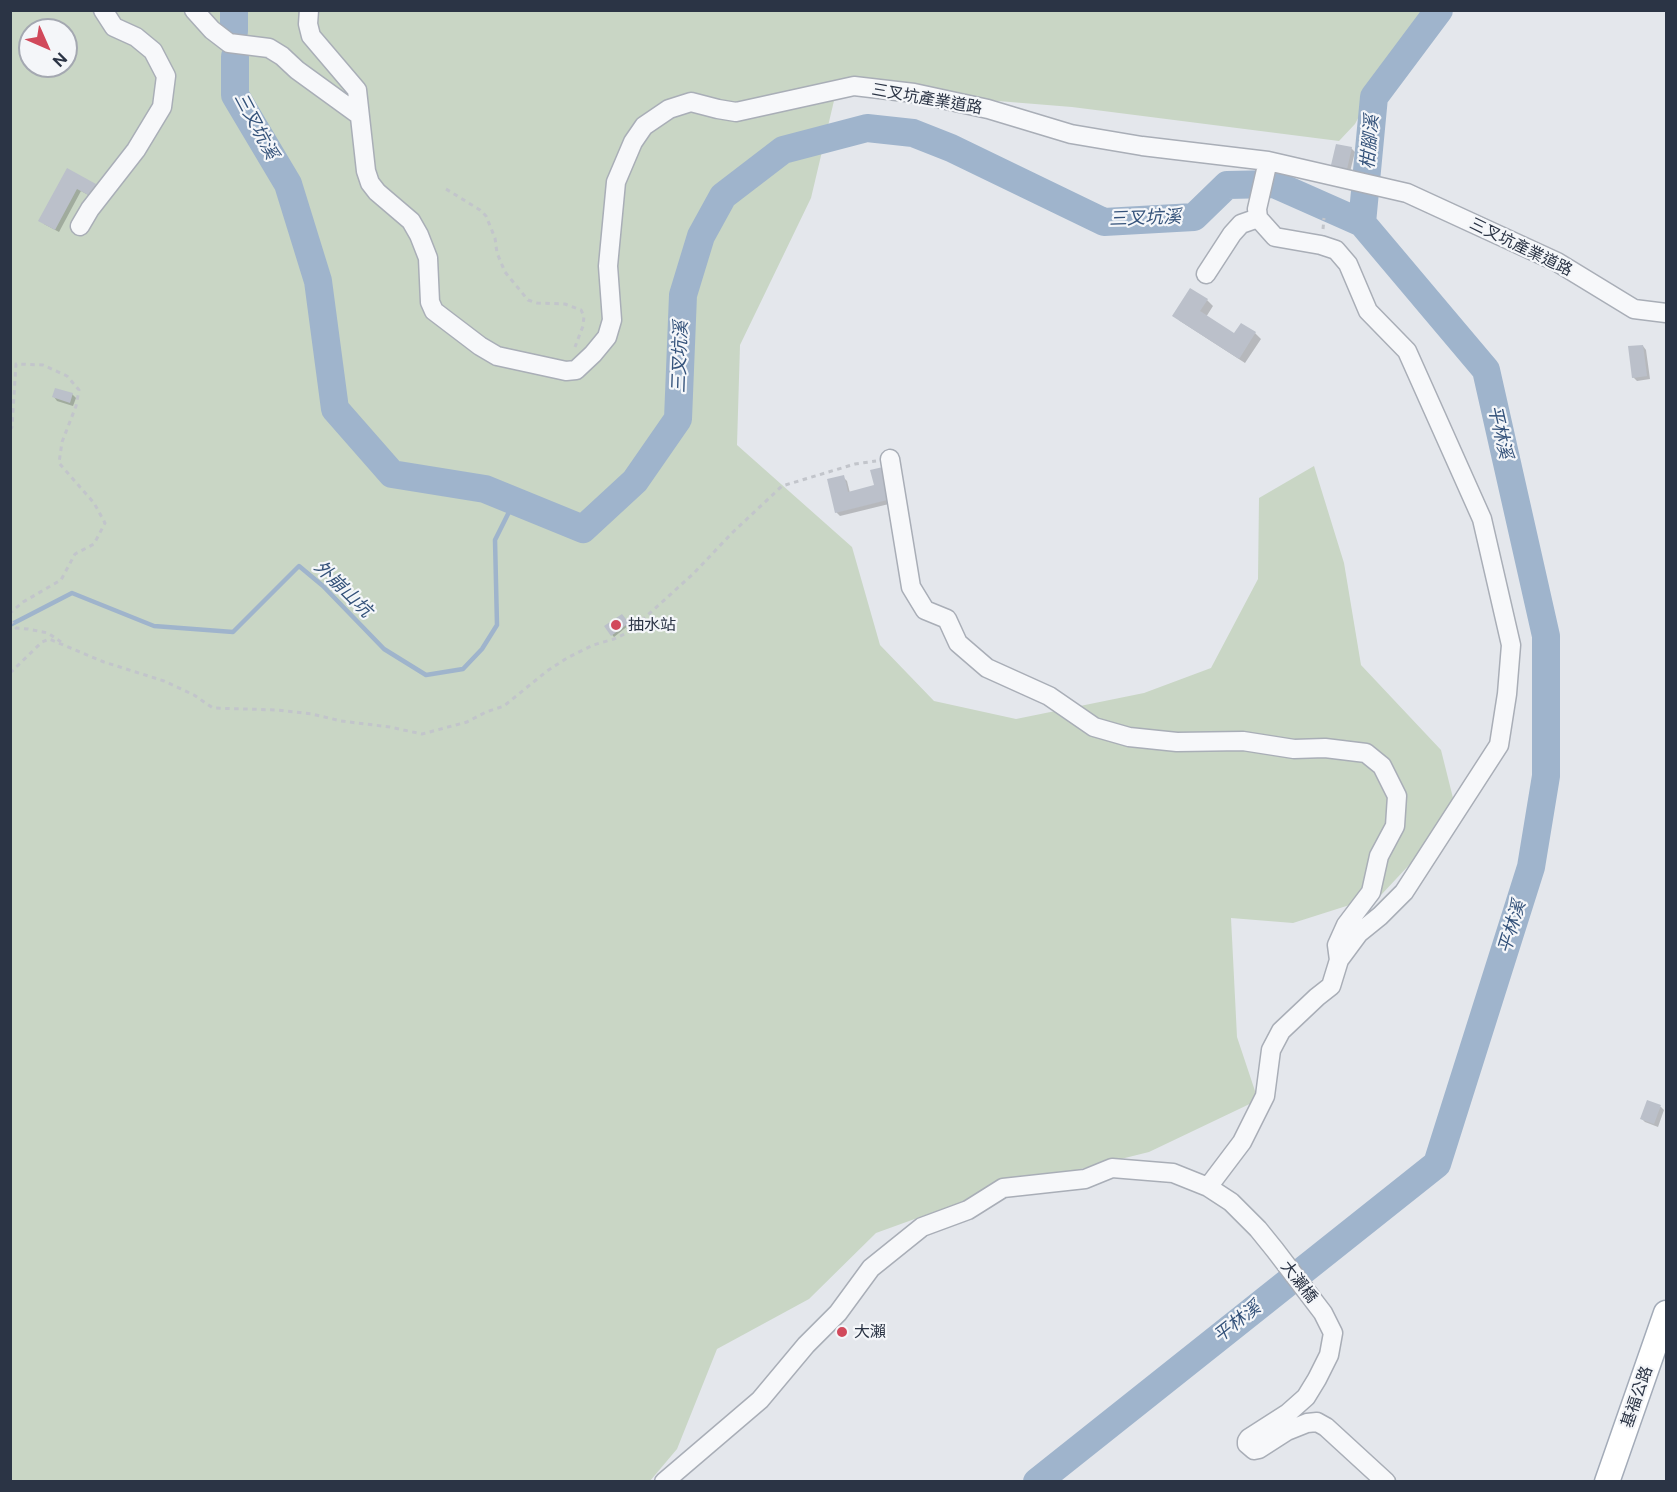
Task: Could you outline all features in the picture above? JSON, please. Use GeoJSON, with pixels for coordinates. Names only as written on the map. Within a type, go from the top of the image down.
{"type":"FeatureCollection","features":[{"type":"Feature","properties":{"kind":"main road","name":"基福公路"},"geometry":{"type":"LineString","coordinates":[[1607,1482],[1666,1313]]}},
{"type":"Feature","properties":{"kind":"street"},"geometry":{"type":"LineString","coordinates":[[80,226],[90,209],[136,150],[162,107],[166,76],[153,51],[136,37],[114,27],[103,10]]}},
{"type":"Feature","properties":{"kind":"street"},"geometry":{"type":"LineString","coordinates":[[194,10],[212,30],[229,43],[269,48],[359,115]]}},
{"type":"Feature","properties":{"kind":"street"},"geometry":{"type":"LineString","coordinates":[[309,10],[312,36],[357,90],[366,171],[370,183],[377,192],[411,221],[428,258],[430,302],[434,311],[497,356],[567,371]]}},
{"type":"Feature","properties":{"kind":"street","name":"三叉坑產業道路"},"geometry":{"type":"LineString","coordinates":[[567,371],[576,370],[607,337],[612,320],[608,266],[616,182],[633,142],[644,126],[669,109],[691,102],[718,110],[736,112],[854,86],[914,93],[987,109],[1071,134],[1142,147],[1268,161],[1407,193],[1557,262],[1634,309],[1666,313]]}},
{"type":"Feature","properties":{"kind":"street"},"geometry":{"type":"LineString","coordinates":[[1208,1187],[1242,1142],[1265,1096],[1271,1050],[1281,1031],[1317,996],[1331,987],[1340,960],[1359,933],[1404,892],[1499,745],[1507,694],[1511,645],[1482,519],[1407,351],[1368,311],[1348,264],[1336,250],[1322,245],[1275,237],[1258,213],[1268,161]]}},
{"type":"Feature","properties":{"kind":"street"},"geometry":{"type":"LineString","coordinates":[[1206,274],[1232,234],[1241,224],[1258,213]]}},
{"type":"Feature","properties":{"kind":"street"},"geometry":{"type":"LineString","coordinates":[[890,459],[910,587],[925,610],[947,619],[958,643],[987,668],[1049,696],[1094,727],[1129,737],[1177,742],[1243,741],[1294,749],[1326,748],[1366,753],[1382,766],[1397,796],[1395,826],[1379,856],[1371,892],[1346,925],[1337,945],[1340,960]]}},
{"type":"Feature","properties":{"kind":"street","name":"大瀨橋"},"geometry":{"type":"LineString","coordinates":[[664,1482],[760,1400],[806,1345],[838,1313],[871,1268],[922,1227],[968,1210],[1003,1188],[1085,1179],[1112,1168],[1173,1173],[1208,1187],[1231,1202],[1275,1250],[1323,1313],[1334,1332],[1329,1355],[1306,1397],[1288,1413],[1249,1438],[1247,1444],[1254,1450],[1259,1449],[1297,1427],[1317,1422],[1326,1427],[1386,1482]]}},
{"type":"Feature","properties":{"kind":"path"},"geometry":{"type":"LineString","coordinates":[[446,189],[486,216],[505,272],[528,300],[537,303],[565,304],[581,310],[584,316],[583,326],[567,371]]}},
{"type":"Feature","properties":{"kind":"path"},"geometry":{"type":"LineString","coordinates":[[10,430],[16,364],[43,365],[68,376],[79,390],[76,405],[62,442],[59,463],[94,503],[105,523],[94,544],[75,554],[60,580],[30,597],[10,613]]}},
{"type":"Feature","properties":{"kind":"path"},"geometry":{"type":"LineString","coordinates":[[10,673],[42,642],[49,639],[104,662],[180,687],[213,708],[277,710],[312,714],[422,734],[467,722],[504,706],[567,658],[593,645],[629,632],[693,574],[782,486],[855,464],[890,459]]}},
{"type":"Feature","properties":{"kind":"path"},"geometry":{"type":"LineString","coordinates":[[10,620],[16,628],[28,628],[48,633],[68,646]]}},
{"type":"Feature","properties":{"kind":"green space"},"geometry":{"type":"Polygon","coordinates":[[[10,11],[1429,11],[1384,69],[1355,124],[1339,141],[1072,107],[837,88],[811,198],[740,345],[737,445],[852,547],[880,645],[934,701],[1016,719],[1144,693],[1211,668],[1258,579],[1259,498],[1314,466],[1344,563],[1361,665],[1441,750],[1457,814],[1381,895],[1293,923],[1231,918],[1237,1037],[1258,1100],[1149,1152],[992,1191],[876,1233],[809,1299],[717,1349],[677,1449],[650,1481],[11,1481],[10,11]]]}},
{"type":"Feature","properties":{"kind":"building"},"geometry":{"type":"Polygon","coordinates":[[[1336,144],[1352,147],[1347,169],[1331,165],[1336,144]]]}},
{"type":"Feature","properties":{"kind":"building"},"geometry":{"type":"Polygon","coordinates":[[[67,168],[96,184],[90,196],[77,189],[55,230],[38,221],[67,168]]]}},
{"type":"Feature","properties":{"kind":"building"},"geometry":{"type":"Polygon","coordinates":[[[1190,288],[1208,299],[1200,311],[1234,333],[1241,323],[1256,332],[1239,359],[1172,316],[1190,288]]]}},
{"type":"Feature","properties":{"kind":"building"},"geometry":{"type":"Polygon","coordinates":[[[1643,345],[1647,376],[1632,378],[1628,346],[1643,345]]]}},
{"type":"Feature","properties":{"kind":"building"},"geometry":{"type":"Polygon","coordinates":[[[55,388],[73,393],[70,403],[52,397],[55,388]]]}},
{"type":"Feature","properties":{"kind":"building"},"geometry":{"type":"Polygon","coordinates":[[[883,467],[891,499],[835,513],[827,479],[844,475],[848,492],[874,485],[870,470],[883,467]]]}},
{"type":"Feature","properties":{"kind":"building","name":"抽水站"},"geometry":{"type":"Polygon","coordinates":[[[622,614],[629,623],[611,636],[604,626],[622,614]]]}},
{"type":"Feature","properties":{"kind":"building"},"geometry":{"type":"Polygon","coordinates":[[[1647,1100],[1661,1105],[1654,1124],[1640,1119],[1647,1100]]]}},
{"type":"Feature","properties":{"kind":"waterway","name":"三叉坑溪"},"geometry":{"type":"LineString","coordinates":[[234,10],[234,31]]}},
{"type":"Feature","properties":{"kind":"waterway","name":"柑腳溪"},"geometry":{"type":"LineString","coordinates":[[1362,223],[1374,97],[1439,10]]}},
{"type":"Feature","properties":{"kind":"waterway","name":"三叉坑溪"},"geometry":{"type":"LineString","coordinates":[[235,57],[235,95],[288,184],[318,281],[335,409],[392,474],[485,489],[583,529],[635,481],[678,419],[683,295],[701,236],[723,196],[783,150],[867,128],[913,133],[951,148],[1104,222],[1194,217],[1227,185],[1274,184],[1362,223],[1486,370],[1546,636],[1546,776],[1531,867],[1437,1164],[1037,1482]]}},
{"type":"Feature","properties":{"kind":"waterway","name":"外崩山坑"},"geometry":{"type":"LineString","coordinates":[[10,625],[72,593],[154,626],[233,632],[299,566],[323,586],[384,649],[426,675],[463,669],[482,649],[497,625],[495,540],[514,502]]}},
{"type":"Feature","properties":{"kind":"place","name":"抽水站"},"geometry":{"type":"Point","coordinates":[616,625]}},
{"type":"Feature","properties":{"kind":"place","name":"大瀨"},"geometry":{"type":"Point","coordinates":[842,1332]}},
{"type":"Feature","properties":{"kind":"water label","name":"平林溪"},"geometry":{"type":"Point","coordinates":[1500,432]}},
{"type":"Feature","properties":{"kind":"water label","name":"平林溪"},"geometry":{"type":"Point","coordinates":[1512,927]}},
{"type":"Feature","properties":{"kind":"water label","name":"平林溪"},"geometry":{"type":"Point","coordinates":[1237,1322]}}]}
